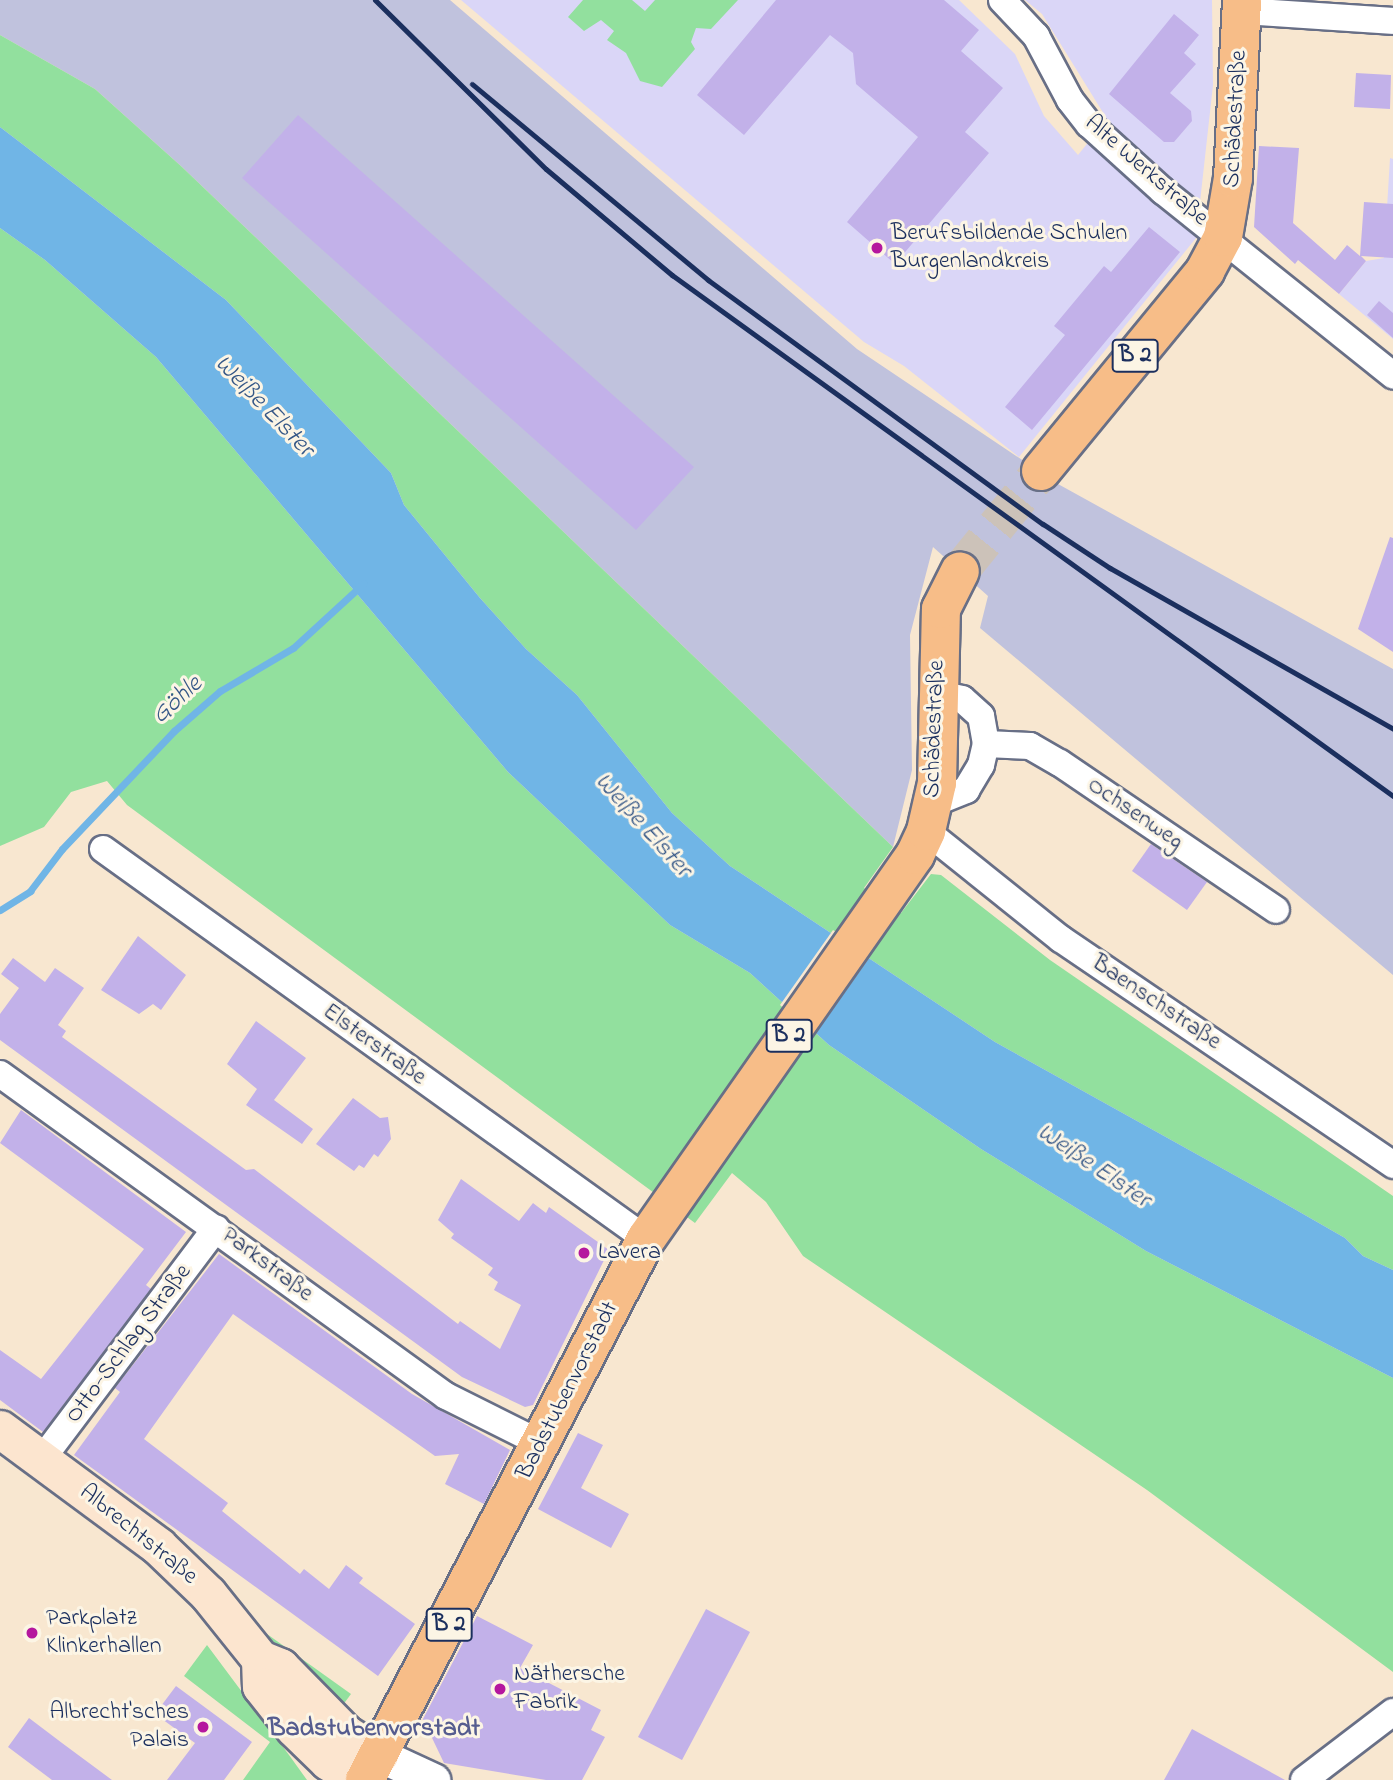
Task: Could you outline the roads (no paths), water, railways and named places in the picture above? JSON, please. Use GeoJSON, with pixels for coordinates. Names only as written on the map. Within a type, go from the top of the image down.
{"type":"FeatureCollection","features":[{"type":"Feature","properties":{"kind":"main road","name":"Schädestraße"},"geometry":{"type":"LineString","coordinates":[[1041,471],[1205,271],[1223,237],[1233,178],[1242,6]]}},
{"type":"Feature","properties":{"kind":"main road","name":"Schädestraße"},"geometry":{"type":"LineString","coordinates":[[897,883],[930,817],[941,609],[960,571]]}},
{"type":"Feature","properties":{"kind":"main road","name":"Badstubenvorstadt"},"geometry":{"type":"LineString","coordinates":[[368,1772],[542,1444],[646,1240],[897,883]]}},
{"type":"Feature","properties":{"kind":"main road","name":"Albrechtstraße"},"geometry":{"type":"LineString","coordinates":[[0,1429],[182,1566],[260,1659],[281,1667],[346,1734],[368,1772]]}},
{"type":"Feature","properties":{"kind":"street","name":"Alte Werkstraße"},"geometry":{"type":"LineString","coordinates":[[1002,0],[1036,36],[1070,100],[1089,124],[1223,237]]}},
{"type":"Feature","properties":{"kind":"street"},"geometry":{"type":"LineString","coordinates":[[1242,6],[1393,21]]}},
{"type":"Feature","properties":{"kind":"street"},"geometry":{"type":"LineString","coordinates":[[1223,237],[1393,376]]}},
{"type":"Feature","properties":{"kind":"street"},"geometry":{"type":"LineString","coordinates":[[930,817],[966,790],[981,765],[986,744],[981,716],[962,699],[938,694]]}},
{"type":"Feature","properties":{"kind":"street","name":"Ochsenweg"},"geometry":{"type":"LineString","coordinates":[[986,744],[1030,746],[1050,757],[1276,910]]}},
{"type":"Feature","properties":{"kind":"street","name":"Baenschstraße"},"geometry":{"type":"LineString","coordinates":[[930,817],[1061,939],[1393,1165]]}},
{"type":"Feature","properties":{"kind":"street","name":"Elsterstraße"},"geometry":{"type":"LineString","coordinates":[[103,849],[646,1240]]}},
{"type":"Feature","properties":{"kind":"street","name":"Parkstraße"},"geometry":{"type":"LineString","coordinates":[[0,1074],[216,1227],[446,1396],[542,1444]]}},
{"type":"Feature","properties":{"kind":"street","name":"Otto-Schlag Straße"},"geometry":{"type":"LineString","coordinates":[[42,1459],[216,1227]]}},
{"type":"Feature","properties":{"kind":"street"},"geometry":{"type":"LineString","coordinates":[[1304,1780],[1349,1742],[1393,1712]]}},
{"type":"Feature","properties":{"kind":"street"},"geometry":{"type":"LineString","coordinates":[[368,1772],[433,1780]]}},
{"type":"Feature","properties":{"kind":"water","name":"Weiße Elster"},"geometry":{"type":"Polygon","coordinates":[[[0,127],[226,300],[391,473],[404,505],[480,598],[526,649],[577,695],[672,813],[730,866],[995,1042],[1263,1191],[1345,1238],[1363,1256],[1393,1270],[1393,1378],[1146,1251],[981,1149],[829,1045],[750,973],[670,925],[508,772],[156,357],[45,260],[0,228],[0,127]]]}},
{"type":"Feature","properties":{"kind":"waterway","name":"Göhle"},"geometry":{"type":"LineString","coordinates":[[0,910],[30,891],[62,849],[174,731],[220,691],[293,648],[364,583]]}},
{"type":"Feature","properties":{"kind":"tunnel"},"geometry":{"type":"LineString","coordinates":[[960,571],[1041,471]]}},
{"type":"Feature","properties":{"kind":"railway"},"geometry":{"type":"LineString","coordinates":[[375,0],[546,169],[672,275],[1393,796]]}},
{"type":"Feature","properties":{"kind":"railway"},"geometry":{"type":"LineString","coordinates":[[472,84],[708,280],[1043,524],[1110,568],[1393,729]]}},
{"type":"Feature","properties":{"kind":"place","name":"Berufsbildende Schulen Burgenlandkreis"},"geometry":{"type":"Point","coordinates":[877,248]}},
{"type":"Feature","properties":{"kind":"place","name":"Lavera"},"geometry":{"type":"Point","coordinates":[584,1253]}},
{"type":"Feature","properties":{"kind":"place","name":"Parkplatz Klinkerhallen"},"geometry":{"type":"Point","coordinates":[32,1633]}},
{"type":"Feature","properties":{"kind":"place","name":"Näthersche Fabrik"},"geometry":{"type":"Point","coordinates":[500,1689]}},
{"type":"Feature","properties":{"kind":"place","name":"Albrecht'sches Palais"},"geometry":{"type":"Point","coordinates":[203,1727]}},
{"type":"Feature","properties":{"kind":"district","name":"Badstubenvorstadt"},"geometry":{"type":"Point","coordinates":[374,1730]}}]}
